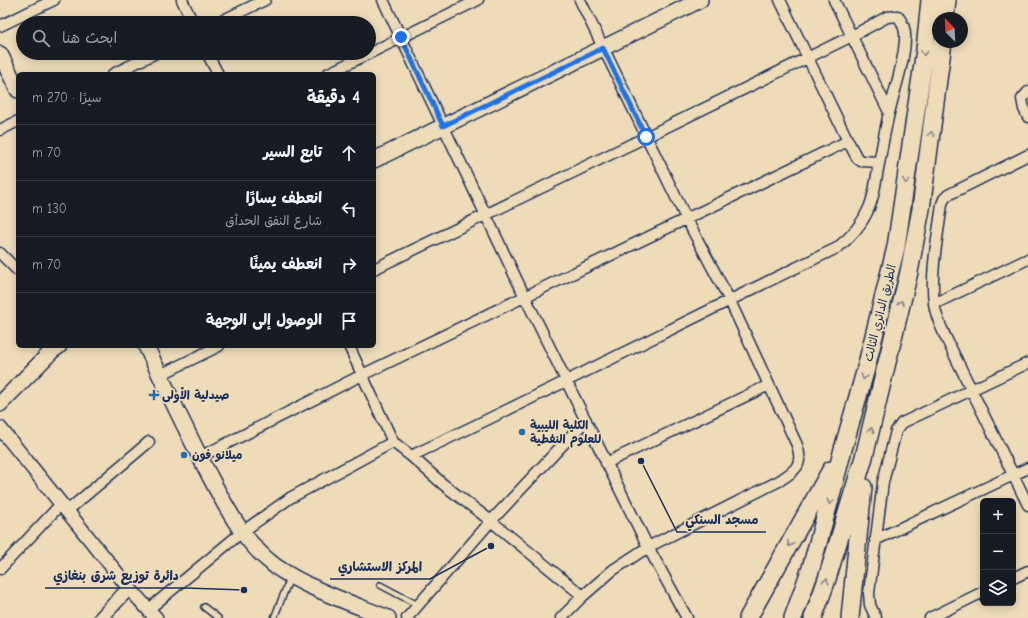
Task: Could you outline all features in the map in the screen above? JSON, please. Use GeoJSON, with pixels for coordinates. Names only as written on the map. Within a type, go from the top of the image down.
{"type":"FeatureCollection","features":[{"type":"Feature","properties":{"kind":"highway","name":"الطريق الدائري الثالث"},"geometry":{"type":"LineString","coordinates":[[793,618],[811,568],[830,503],[896,247],[925,50],[930,0]]}},
{"type":"Feature","properties":{"kind":"highway"},"geometry":{"type":"LineString","coordinates":[[946,12],[947,0]]}},
{"type":"Feature","properties":{"kind":"highway","name":"الطريق الدائري الثالث"},"geometry":{"type":"LineString","coordinates":[[813,618],[826,582],[864,457],[912,258],[921,209],[942,48]]}},
{"type":"Feature","properties":{"kind":"highway"},"geometry":{"type":"LineString","coordinates":[[748,618],[843,449]]}},
{"type":"Feature","properties":{"kind":"highway"},"geometry":{"type":"LineString","coordinates":[[850,618],[863,486],[864,457]]}},
{"type":"Feature","properties":{"kind":"main road"},"geometry":{"type":"LineString","coordinates":[[376,159],[700,0]]}},
{"type":"Feature","properties":{"kind":"main road"},"geometry":{"type":"LineString","coordinates":[[0,54],[16,86]]}},
{"type":"Feature","properties":{"kind":"main road"},"geometry":{"type":"LineString","coordinates":[[0,404],[55,348]]}},
{"type":"Feature","properties":{"kind":"main road"},"geometry":{"type":"LineString","coordinates":[[147,348],[200,457],[222,499],[242,532],[264,556],[291,575],[323,591],[388,618]]}},
{"type":"Feature","properties":{"kind":"street"},"geometry":{"type":"LineString","coordinates":[[21,16],[54,0]]}},
{"type":"Feature","properties":{"kind":"street"},"geometry":{"type":"LineString","coordinates":[[182,0],[190,16]]}},
{"type":"Feature","properties":{"kind":"street"},"geometry":{"type":"LineString","coordinates":[[232,16],[265,0]]}},
{"type":"Feature","properties":{"kind":"street"},"geometry":{"type":"LineString","coordinates":[[383,0],[606,463],[648,547],[687,618]]}},
{"type":"Feature","properties":{"kind":"street"},"geometry":{"type":"LineString","coordinates":[[376,50],[478,0]]}},
{"type":"Feature","properties":{"kind":"street"},"geometry":{"type":"LineString","coordinates":[[561,618],[583,596],[613,570],[648,547],[792,473],[799,464],[800,453],[729,300],[686,218],[580,0]]}},
{"type":"Feature","properties":{"kind":"street"},"geometry":{"type":"LineString","coordinates":[[780,0],[848,141],[861,161],[867,163],[879,162]]}},
{"type":"Feature","properties":{"kind":"street"},"geometry":{"type":"LineString","coordinates":[[834,0],[889,112]]}},
{"type":"Feature","properties":{"kind":"street"},"geometry":{"type":"LineString","coordinates":[[376,268],[852,36],[887,17],[898,16],[902,21],[905,29],[905,39],[901,70],[889,112],[874,191],[869,207],[860,225],[850,237],[837,248],[412,456]]}},
{"type":"Feature","properties":{"kind":"street"},"geometry":{"type":"LineString","coordinates":[[0,26],[16,18]]}},
{"type":"Feature","properties":{"kind":"street"},"geometry":{"type":"LineString","coordinates":[[117,72],[142,60]]}},
{"type":"Feature","properties":{"kind":"street"},"geometry":{"type":"LineString","coordinates":[[211,60],[217,72]]}},
{"type":"Feature","properties":{"kind":"street"},"geometry":{"type":"LineString","coordinates":[[331,72],[355,60]]}},
{"type":"Feature","properties":{"kind":"street"},"geometry":{"type":"LineString","coordinates":[[1028,92],[1022,99],[1024,109],[1028,117]]}},
{"type":"Feature","properties":{"kind":"street"},"geometry":{"type":"LineString","coordinates":[[0,130],[16,122]]}},
{"type":"Feature","properties":{"kind":"street"},"geometry":{"type":"LineString","coordinates":[[200,457],[362,375],[848,141]]}},
{"type":"Feature","properties":{"kind":"street"},"geometry":{"type":"LineString","coordinates":[[1028,155],[948,195],[944,199],[942,204],[932,286],[937,318],[1028,505]]}},
{"type":"Feature","properties":{"kind":"street"},"geometry":{"type":"LineString","coordinates":[[0,253],[16,269]]}},
{"type":"Feature","properties":{"kind":"street"},"geometry":{"type":"LineString","coordinates":[[934,304],[1028,258]]}},
{"type":"Feature","properties":{"kind":"street"},"geometry":{"type":"LineString","coordinates":[[160,375],[215,348]]}},
{"type":"Feature","properties":{"kind":"street"},"geometry":{"type":"LineString","coordinates":[[350,348],[393,442],[412,456],[444,485],[583,596]]}},
{"type":"Feature","properties":{"kind":"street"},"geometry":{"type":"LineString","coordinates":[[876,618],[870,605],[869,593],[875,540],[883,482],[898,427],[902,423],[1028,363]]}},
{"type":"Feature","properties":{"kind":"street"},"geometry":{"type":"LineString","coordinates":[[606,463],[769,384]]}},
{"type":"Feature","properties":{"kind":"street"},"geometry":{"type":"LineString","coordinates":[[407,618],[491,521],[586,420]]}},
{"type":"Feature","properties":{"kind":"street"},"geometry":{"type":"LineString","coordinates":[[0,428],[129,588],[152,614],[242,532],[290,498],[393,442]]}},
{"type":"Feature","properties":{"kind":"street"},"geometry":{"type":"LineString","coordinates":[[0,569],[64,507],[149,442]]}},
{"type":"Feature","properties":{"kind":"street"},"geometry":{"type":"LineString","coordinates":[[875,540],[1028,468]]}},
{"type":"Feature","properties":{"kind":"street"},"geometry":{"type":"LineString","coordinates":[[1016,577],[1028,571]]}},
{"type":"Feature","properties":{"kind":"street"},"geometry":{"type":"LineString","coordinates":[[101,618],[129,588]]}},
{"type":"Feature","properties":{"kind":"street"},"geometry":{"type":"LineString","coordinates":[[930,618],[980,593]]}},
{"type":"Feature","properties":{"kind":"lane"},"geometry":{"type":"LineString","coordinates":[[274,618],[291,575]]}},
{"type":"Feature","properties":{"kind":"lane"},"geometry":{"type":"LineString","coordinates":[[380,585],[418,605]]}},
{"type":"Feature","properties":{"kind":"lane"},"geometry":{"type":"LineString","coordinates":[[204,608],[218,618]]}},
{"type":"Feature","properties":{"kind":"place","name":"صيدلية الأولى"},"geometry":{"type":"Point","coordinates":[154,395]}},
{"type":"Feature","properties":{"kind":"place","name":"الكلية الليبية للعلوم النفطية"},"geometry":{"type":"Point","coordinates":[522,432]}},
{"type":"Feature","properties":{"kind":"place","name":"ميلانو فون"},"geometry":{"type":"Point","coordinates":[184,455]}},
{"type":"Feature","properties":{"kind":"place","name":"مسجد السنكي"},"geometry":{"type":"Point","coordinates":[641,461]}},
{"type":"Feature","properties":{"kind":"place","name":"المركز الاستشاري"},"geometry":{"type":"Point","coordinates":[491,546]}},
{"type":"Feature","properties":{"kind":"place","name":"دائرة توزيع شرق بنغازي"},"geometry":{"type":"Point","coordinates":[244,590]}},
{"type":"Feature","properties":{"kind":"route"},"geometry":{"type":"LineString","coordinates":[[401,37],[443,126],[603,48],[646,137]]}}]}
